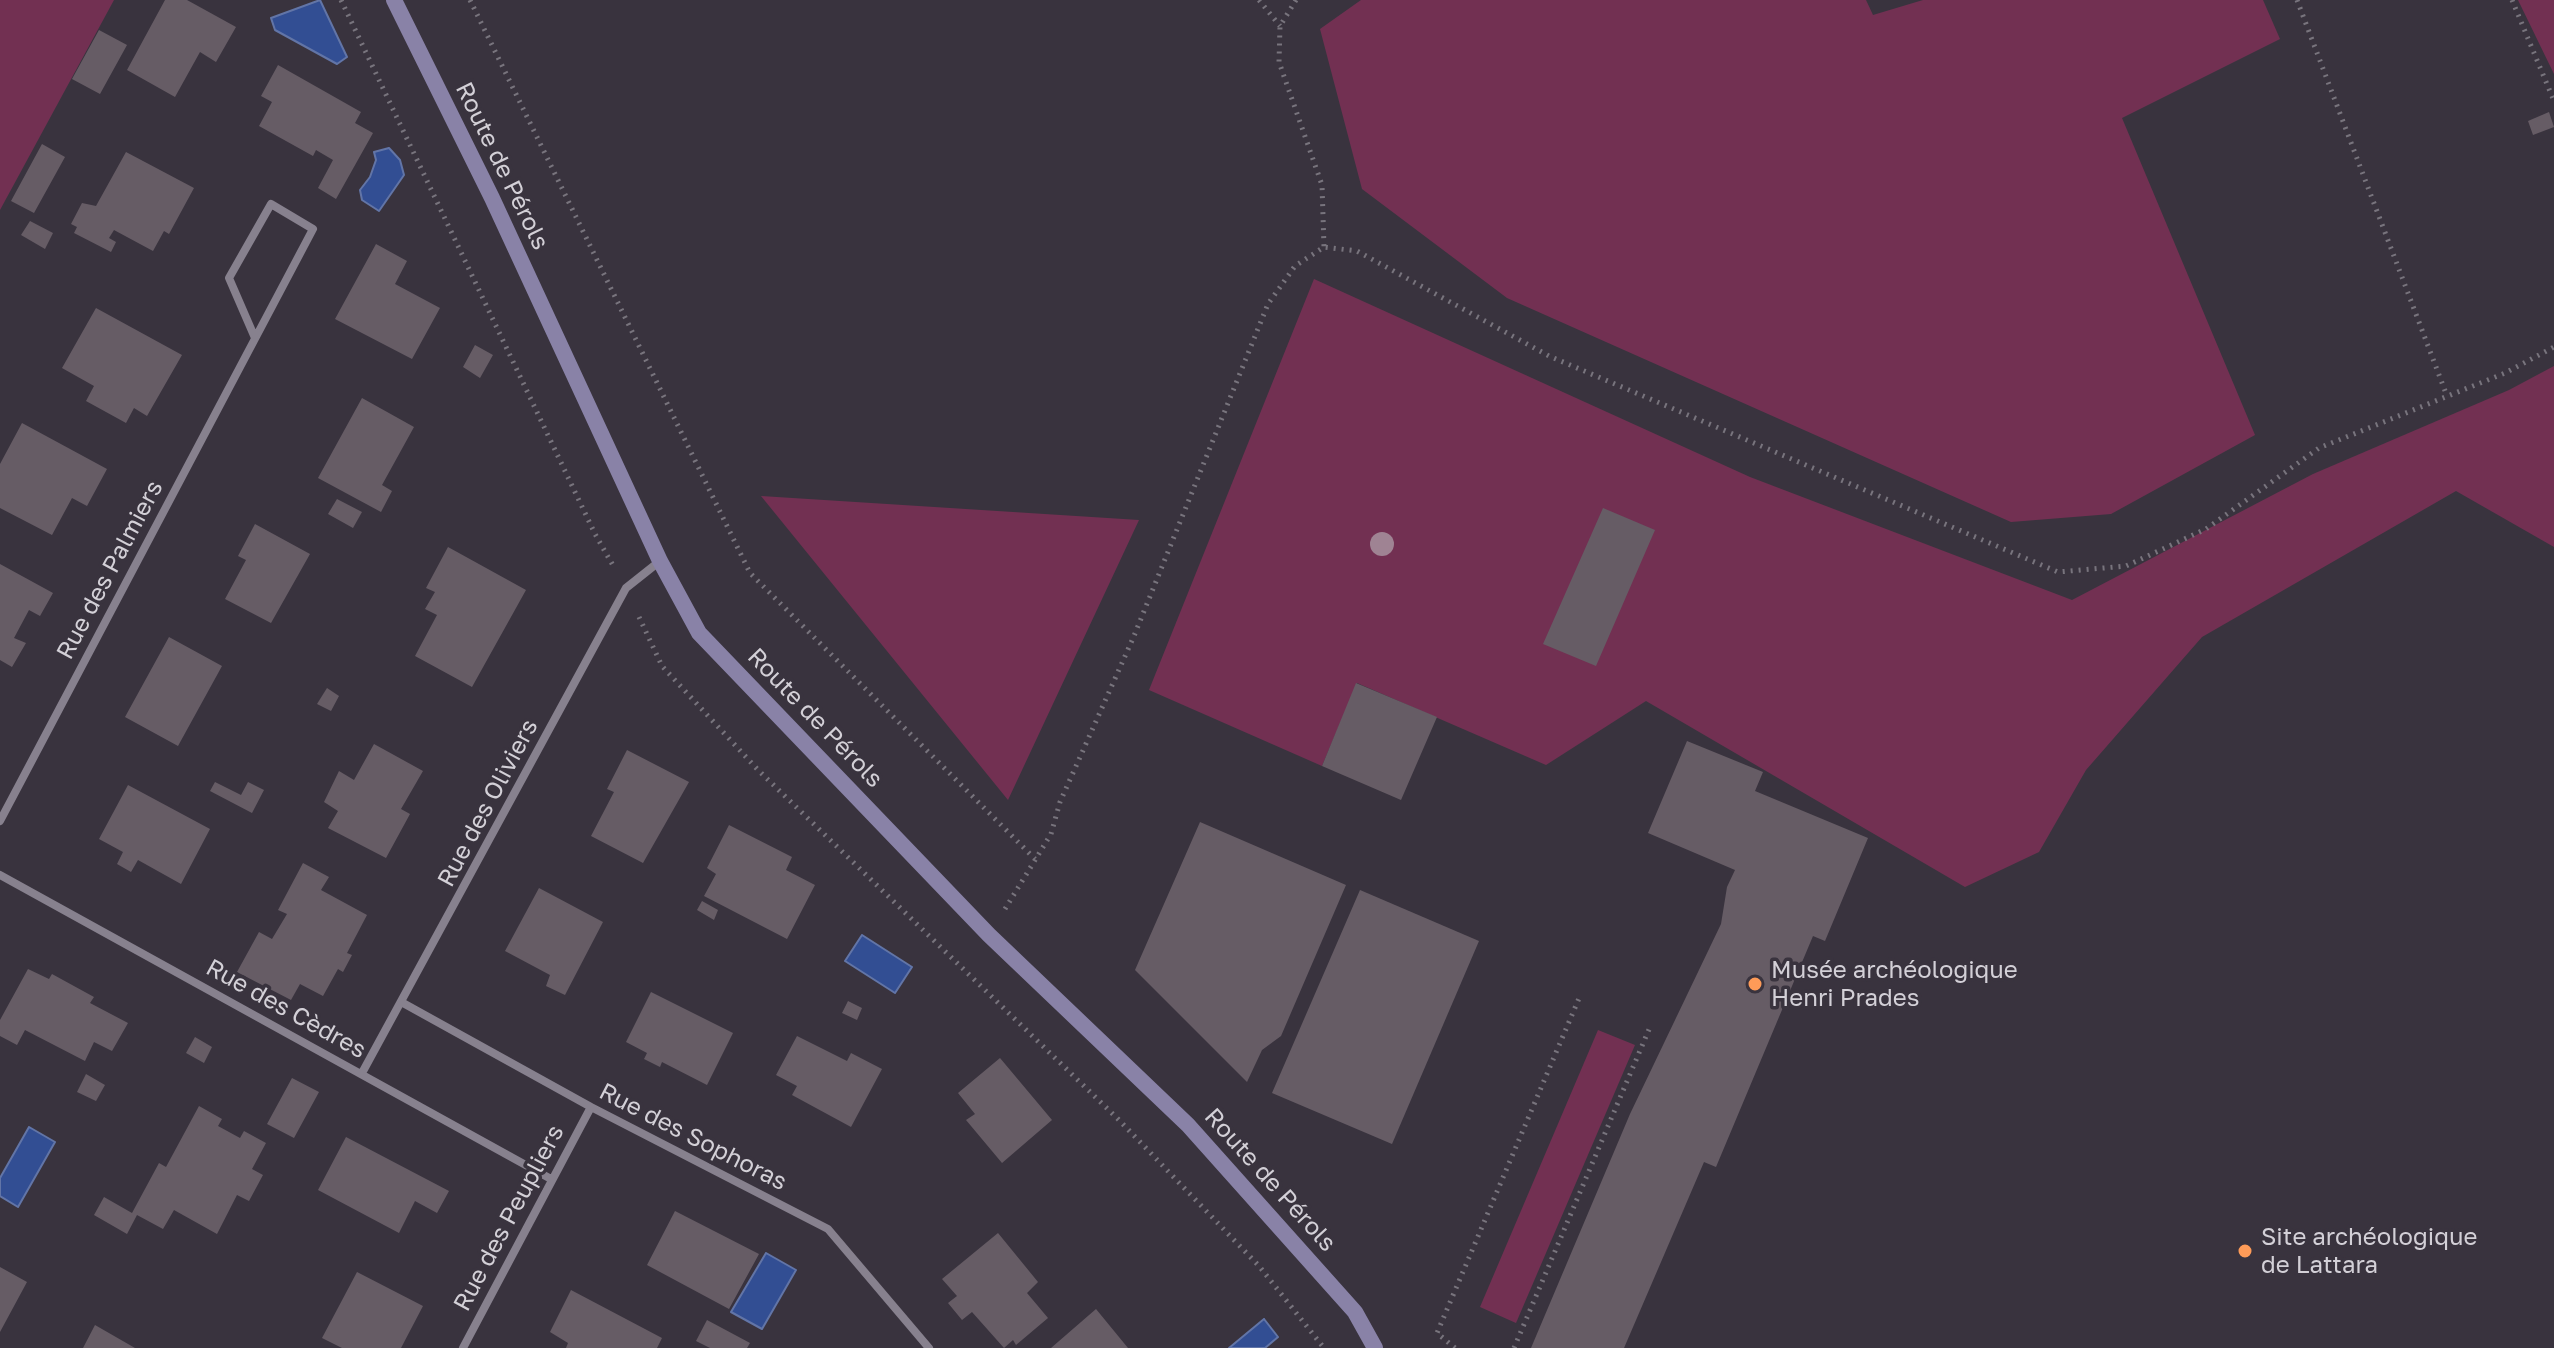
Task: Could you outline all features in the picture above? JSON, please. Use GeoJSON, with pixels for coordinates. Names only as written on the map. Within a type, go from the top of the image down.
{"type":"FeatureCollection","features":[{"type":"Feature","properties":{"kind":"street","name":"Route de Pérols"},"geometry":{"type":"LineString","coordinates":[[394,0],[492,198],[660,561],[699,633],[989,935],[1188,1125],[1355,1312],[1375,1348]]}},
{"type":"Feature","properties":{"kind":"street","name":"Rue des Palmiers"},"geometry":{"type":"LineString","coordinates":[[0,821],[313,229],[271,204],[229,278],[255,338]]}},
{"type":"Feature","properties":{"kind":"street","name":"Rue des Oliviers"},"geometry":{"type":"LineString","coordinates":[[362,1073],[403,1003],[626,588],[660,561]]}},
{"type":"Feature","properties":{"kind":"street","name":"Rue des Cèdres"},"geometry":{"type":"LineString","coordinates":[[0,875],[551,1179]]}},
{"type":"Feature","properties":{"kind":"street","name":"Rue des Sophoras"},"geometry":{"type":"LineString","coordinates":[[403,1003],[591,1107],[828,1229],[929,1348]]}},
{"type":"Feature","properties":{"kind":"street","name":"Rue des Peupliers"},"geometry":{"type":"LineString","coordinates":[[463,1348],[591,1107]]}},
{"type":"Feature","properties":{"kind":"path"},"geometry":{"type":"LineString","coordinates":[[470,0],[750,573],[1035,859]]}},
{"type":"Feature","properties":{"kind":"path"},"geometry":{"type":"LineString","coordinates":[[1259,0],[1280,26]]}},
{"type":"Feature","properties":{"kind":"path"},"geometry":{"type":"LineString","coordinates":[[1296,0],[1280,26],[1279,62],[1322,185],[1324,247]]}},
{"type":"Feature","properties":{"kind":"path"},"geometry":{"type":"LineString","coordinates":[[2297,0],[2447,396]]}},
{"type":"Feature","properties":{"kind":"path"},"geometry":{"type":"LineString","coordinates":[[2512,0],[2554,101]]}},
{"type":"Feature","properties":{"kind":"path"},"geometry":{"type":"LineString","coordinates":[[989,935],[1051,834],[1060,802],[1134,636],[1268,304],[1295,266],[1324,247],[1357,251],[1549,356],[2058,572],[2126,566],[2206,529],[2319,448],[2505,373],[2554,347]]}},
{"type":"Feature","properties":{"kind":"path"},"geometry":{"type":"LineString","coordinates":[[1455,1348],[1437,1333],[1580,996]]}},
{"type":"Feature","properties":{"kind":"path"},"geometry":{"type":"LineString","coordinates":[[1514,1348],[1650,1027]]}},
{"type":"Feature","properties":{"kind":"shaded area"},"geometry":{"type":"Polygon","coordinates":[[[0,0],[114,0],[0,210],[0,0]]]}},
{"type":"Feature","properties":{"kind":"shaded area"},"geometry":{"type":"Polygon","coordinates":[[[1361,0],[1866,0],[1873,15],[1923,0],[2263,0],[2280,39],[2122,118],[2255,435],[2111,514],[2011,522],[1507,298],[1362,189],[1320,29],[1361,0]]]}},
{"type":"Feature","properties":{"kind":"shaded area"},"geometry":{"type":"Polygon","coordinates":[[[2518,0],[2554,0],[2554,74],[2518,0]]]}},
{"type":"Feature","properties":{"kind":"shaded area"},"geometry":{"type":"Polygon","coordinates":[[[1314,279],[1750,477],[2072,600],[2313,474],[2509,390],[2554,366],[2554,547],[2456,491],[2202,637],[2086,770],[2039,852],[1965,887],[1646,701],[1546,765],[1357,683],[1322,766],[1149,690],[1314,279]]]}},
{"type":"Feature","properties":{"kind":"shaded area"},"geometry":{"type":"Polygon","coordinates":[[[761,496],[1139,520],[1008,800],[761,496]]]}},
{"type":"Feature","properties":{"kind":"shaded area"},"geometry":{"type":"Polygon","coordinates":[[[1598,1030],[1635,1045],[1516,1323],[1480,1307],[1598,1030]]]}},
{"type":"Feature","properties":{"kind":"water"},"geometry":{"type":"Polygon","coordinates":[[[320,0],[347,57],[337,64],[275,30],[271,18],[320,0]]]}},
{"type":"Feature","properties":{"kind":"water"},"geometry":{"type":"Polygon","coordinates":[[[389,148],[400,160],[404,175],[379,211],[362,200],[360,190],[370,177],[376,160],[374,152],[389,148]]]}},
{"type":"Feature","properties":{"kind":"water"},"geometry":{"type":"Polygon","coordinates":[[[862,935],[912,967],[895,993],[845,961],[862,935]]]}},
{"type":"Feature","properties":{"kind":"water"},"geometry":{"type":"Polygon","coordinates":[[[29,1127],[55,1142],[18,1207],[0,1196],[0,1178],[29,1127]]]}},
{"type":"Feature","properties":{"kind":"water"},"geometry":{"type":"Polygon","coordinates":[[[766,1253],[796,1270],[762,1329],[731,1312],[766,1253]]]}},
{"type":"Feature","properties":{"kind":"water"},"geometry":{"type":"Polygon","coordinates":[[[1264,1319],[1278,1337],[1265,1348],[1229,1348],[1264,1319]]]}},
{"type":"Feature","properties":{"kind":"building"},"geometry":{"type":"Polygon","coordinates":[[[165,0],[187,0],[236,27],[216,62],[200,52],[175,97],[127,70],[165,0]]]}},
{"type":"Feature","properties":{"kind":"building"},"geometry":{"type":"Polygon","coordinates":[[[99,30],[127,45],[100,94],[72,79],[99,30]]]}},
{"type":"Feature","properties":{"kind":"building"},"geometry":{"type":"Polygon","coordinates":[[[278,65],[361,112],[355,123],[373,133],[336,199],[318,188],[333,160],[316,150],[313,156],[259,126],[272,102],[261,96],[278,65]]]}},
{"type":"Feature","properties":{"kind":"building"},"geometry":{"type":"Polygon","coordinates":[[[2549,112],[2554,127],[2533,135],[2528,121],[2549,112]]]}},
{"type":"Feature","properties":{"kind":"building"},"geometry":{"type":"Polygon","coordinates":[[[42,144],[65,157],[34,213],[11,201],[42,144]]]}},
{"type":"Feature","properties":{"kind":"building"},"geometry":{"type":"Polygon","coordinates":[[[126,152],[194,188],[169,234],[164,231],[153,251],[114,230],[109,238],[116,242],[111,252],[74,233],[77,227],[71,224],[82,203],[96,206],[126,152]]]}},
{"type":"Feature","properties":{"kind":"building"},"geometry":{"type":"Polygon","coordinates":[[[30,221],[53,233],[45,249],[21,235],[30,221]]]}},
{"type":"Feature","properties":{"kind":"building"},"geometry":{"type":"Polygon","coordinates":[[[376,244],[407,261],[395,284],[440,308],[412,359],[335,319],[376,244]]]}},
{"type":"Feature","properties":{"kind":"building"},"geometry":{"type":"Polygon","coordinates":[[[96,308],[182,355],[147,416],[134,408],[126,423],[86,401],[94,386],[62,368],[96,308]]]}},
{"type":"Feature","properties":{"kind":"building"},"geometry":{"type":"Polygon","coordinates":[[[475,345],[493,355],[480,378],[463,367],[475,345]]]}},
{"type":"Feature","properties":{"kind":"building"},"geometry":{"type":"Polygon","coordinates":[[[362,398],[414,427],[382,485],[392,491],[381,512],[318,478],[362,398]]]}},
{"type":"Feature","properties":{"kind":"building"},"geometry":{"type":"Polygon","coordinates":[[[22,423],[107,469],[87,506],[72,498],[52,535],[0,508],[0,464],[22,423]]]}},
{"type":"Feature","properties":{"kind":"building"},"geometry":{"type":"Polygon","coordinates":[[[337,499],[362,512],[353,528],[328,514],[337,499]]]}},
{"type":"Feature","properties":{"kind":"building"},"geometry":{"type":"Polygon","coordinates":[[[1603,508],[1655,530],[1596,666],[1543,644],[1603,508]]]}},
{"type":"Feature","properties":{"kind":"building"},"geometry":{"type":"Polygon","coordinates":[[[255,524],[310,554],[271,623],[225,599],[246,560],[238,556],[255,524]]]}},
{"type":"Feature","properties":{"kind":"building"},"geometry":{"type":"Polygon","coordinates":[[[448,547],[526,590],[472,687],[415,656],[437,615],[425,609],[435,592],[426,588],[448,547]]]}},
{"type":"Feature","properties":{"kind":"building"},"geometry":{"type":"Polygon","coordinates":[[[0,564],[53,593],[40,616],[29,610],[14,638],[26,643],[12,667],[0,660],[0,564]]]}},
{"type":"Feature","properties":{"kind":"building"},"geometry":{"type":"Polygon","coordinates":[[[169,637],[222,666],[178,746],[125,717],[169,637]]]}},
{"type":"Feature","properties":{"kind":"building"},"geometry":{"type":"Polygon","coordinates":[[[1356,683],[1437,717],[1401,800],[1322,766],[1356,683]]]}},
{"type":"Feature","properties":{"kind":"building"},"geometry":{"type":"Polygon","coordinates":[[[327,688],[339,696],[331,711],[317,704],[327,688]]]}},
{"type":"Feature","properties":{"kind":"building"},"geometry":{"type":"Polygon","coordinates":[[[1687,741],[1763,772],[1755,791],[1868,838],[1825,941],[1813,936],[1716,1167],[1704,1162],[1624,1348],[1531,1348],[1630,1114],[1721,924],[1727,887],[1735,870],[1648,833],[1687,741]]]}},
{"type":"Feature","properties":{"kind":"building"},"geometry":{"type":"Polygon","coordinates":[[[374,744],[423,771],[401,809],[410,814],[386,858],[328,828],[338,811],[324,802],[339,771],[354,780],[374,744]]]}},
{"type":"Feature","properties":{"kind":"building"},"geometry":{"type":"Polygon","coordinates":[[[627,750],[689,782],[643,863],[591,836],[614,792],[607,789],[627,750]]]}},
{"type":"Feature","properties":{"kind":"building"},"geometry":{"type":"Polygon","coordinates":[[[215,782],[241,795],[248,782],[264,790],[252,813],[210,791],[215,782]]]}},
{"type":"Feature","properties":{"kind":"building"},"geometry":{"type":"Polygon","coordinates":[[[128,785],[210,829],[181,884],[138,860],[131,872],[117,864],[123,852],[99,839],[128,785]]]}},
{"type":"Feature","properties":{"kind":"building"},"geometry":{"type":"Polygon","coordinates":[[[1200,822],[1346,885],[1281,1036],[1262,1050],[1247,1082],[1135,970],[1200,822]]]}},
{"type":"Feature","properties":{"kind":"building"},"geometry":{"type":"Polygon","coordinates":[[[729,825],[792,857],[786,870],[815,885],[787,939],[704,896],[716,874],[707,868],[729,825]]]}},
{"type":"Feature","properties":{"kind":"building"},"geometry":{"type":"Polygon","coordinates":[[[303,863],[329,877],[321,890],[367,915],[347,953],[352,955],[343,972],[338,969],[323,996],[300,984],[291,1000],[237,972],[259,932],[272,939],[287,914],[278,910],[303,863]]]}},
{"type":"Feature","properties":{"kind":"building"},"geometry":{"type":"Polygon","coordinates":[[[539,888],[603,922],[565,995],[546,986],[550,975],[505,951],[539,888]]]}},
{"type":"Feature","properties":{"kind":"building"},"geometry":{"type":"Polygon","coordinates":[[[1360,890],[1479,941],[1392,1144],[1272,1093],[1360,890]]]}},
{"type":"Feature","properties":{"kind":"building"},"geometry":{"type":"Polygon","coordinates":[[[702,901],[718,910],[714,920],[697,910],[702,901]]]}},
{"type":"Feature","properties":{"kind":"building"},"geometry":{"type":"Polygon","coordinates":[[[28,969],[49,979],[52,974],[94,997],[90,1003],[128,1023],[112,1051],[94,1042],[85,1061],[25,1030],[17,1045],[0,1036],[0,1020],[28,969]]]}},
{"type":"Feature","properties":{"kind":"building"},"geometry":{"type":"Polygon","coordinates":[[[651,992],[733,1033],[707,1085],[662,1062],[660,1067],[644,1059],[647,1053],[626,1042],[651,992]]]}},
{"type":"Feature","properties":{"kind":"building"},"geometry":{"type":"Polygon","coordinates":[[[848,1001],[862,1008],[857,1020],[842,1013],[848,1001]]]}},
{"type":"Feature","properties":{"kind":"building"},"geometry":{"type":"Polygon","coordinates":[[[797,1036],[847,1061],[851,1053],[882,1069],[851,1127],[792,1095],[797,1086],[776,1075],[797,1036]]]}},
{"type":"Feature","properties":{"kind":"building"},"geometry":{"type":"Polygon","coordinates":[[[195,1037],[212,1047],[204,1063],[186,1053],[195,1037]]]}},
{"type":"Feature","properties":{"kind":"building"},"geometry":{"type":"Polygon","coordinates":[[[1000,1058],[1052,1120],[1002,1163],[966,1120],[975,1114],[958,1093],[1000,1058]]]}},
{"type":"Feature","properties":{"kind":"building"},"geometry":{"type":"Polygon","coordinates":[[[86,1074],[105,1085],[96,1101],[77,1092],[86,1074]]]}},
{"type":"Feature","properties":{"kind":"building"},"geometry":{"type":"Polygon","coordinates":[[[292,1078],[319,1092],[294,1138],[267,1124],[292,1078]]]}},
{"type":"Feature","properties":{"kind":"building"},"geometry":{"type":"Polygon","coordinates":[[[199,1106],[222,1119],[218,1126],[240,1138],[244,1131],[266,1143],[252,1169],[263,1175],[249,1201],[237,1195],[217,1234],[174,1210],[163,1229],[137,1215],[127,1234],[94,1215],[104,1197],[132,1213],[159,1163],[166,1167],[199,1106]]]}},
{"type":"Feature","properties":{"kind":"building"},"geometry":{"type":"Polygon","coordinates":[[[346,1137],[449,1191],[437,1213],[415,1201],[399,1233],[318,1190],[346,1137]]]}},
{"type":"Feature","properties":{"kind":"building"},"geometry":{"type":"Polygon","coordinates":[[[675,1211],[759,1254],[729,1309],[647,1265],[675,1211]]]}},
{"type":"Feature","properties":{"kind":"building"},"geometry":{"type":"Polygon","coordinates":[[[998,1233],[1038,1282],[1027,1293],[1048,1318],[1016,1345],[1013,1340],[1004,1348],[972,1312],[962,1320],[948,1303],[957,1296],[942,1279],[998,1233]]]}},
{"type":"Feature","properties":{"kind":"building"},"geometry":{"type":"Polygon","coordinates":[[[0,1267],[27,1282],[0,1332],[0,1267]]]}},
{"type":"Feature","properties":{"kind":"building"},"geometry":{"type":"Polygon","coordinates":[[[357,1272],[423,1306],[401,1348],[342,1348],[322,1338],[357,1272]]]}},
{"type":"Feature","properties":{"kind":"building"},"geometry":{"type":"Polygon","coordinates":[[[571,1290],[662,1338],[657,1348],[566,1348],[568,1343],[550,1332],[571,1290]]]}},
{"type":"Feature","properties":{"kind":"building"},"geometry":{"type":"Polygon","coordinates":[[[1096,1309],[1128,1348],[1051,1348],[1096,1309]]]}},
{"type":"Feature","properties":{"kind":"building"},"geometry":{"type":"Polygon","coordinates":[[[707,1320],[750,1343],[747,1348],[710,1348],[696,1341],[707,1320]]]}},
{"type":"Feature","properties":{"kind":"building"},"geometry":{"type":"Polygon","coordinates":[[[95,1325],[135,1348],[83,1348],[95,1325]]]}},
{"type":"Feature","properties":{"kind":"place","name":"Musée archéologique Henri Prades"},"geometry":{"type":"Point","coordinates":[1755,984]}},
{"type":"Feature","properties":{"kind":"place","name":"Site archéologique de Lattara"},"geometry":{"type":"Point","coordinates":[2245,1251]}}]}
